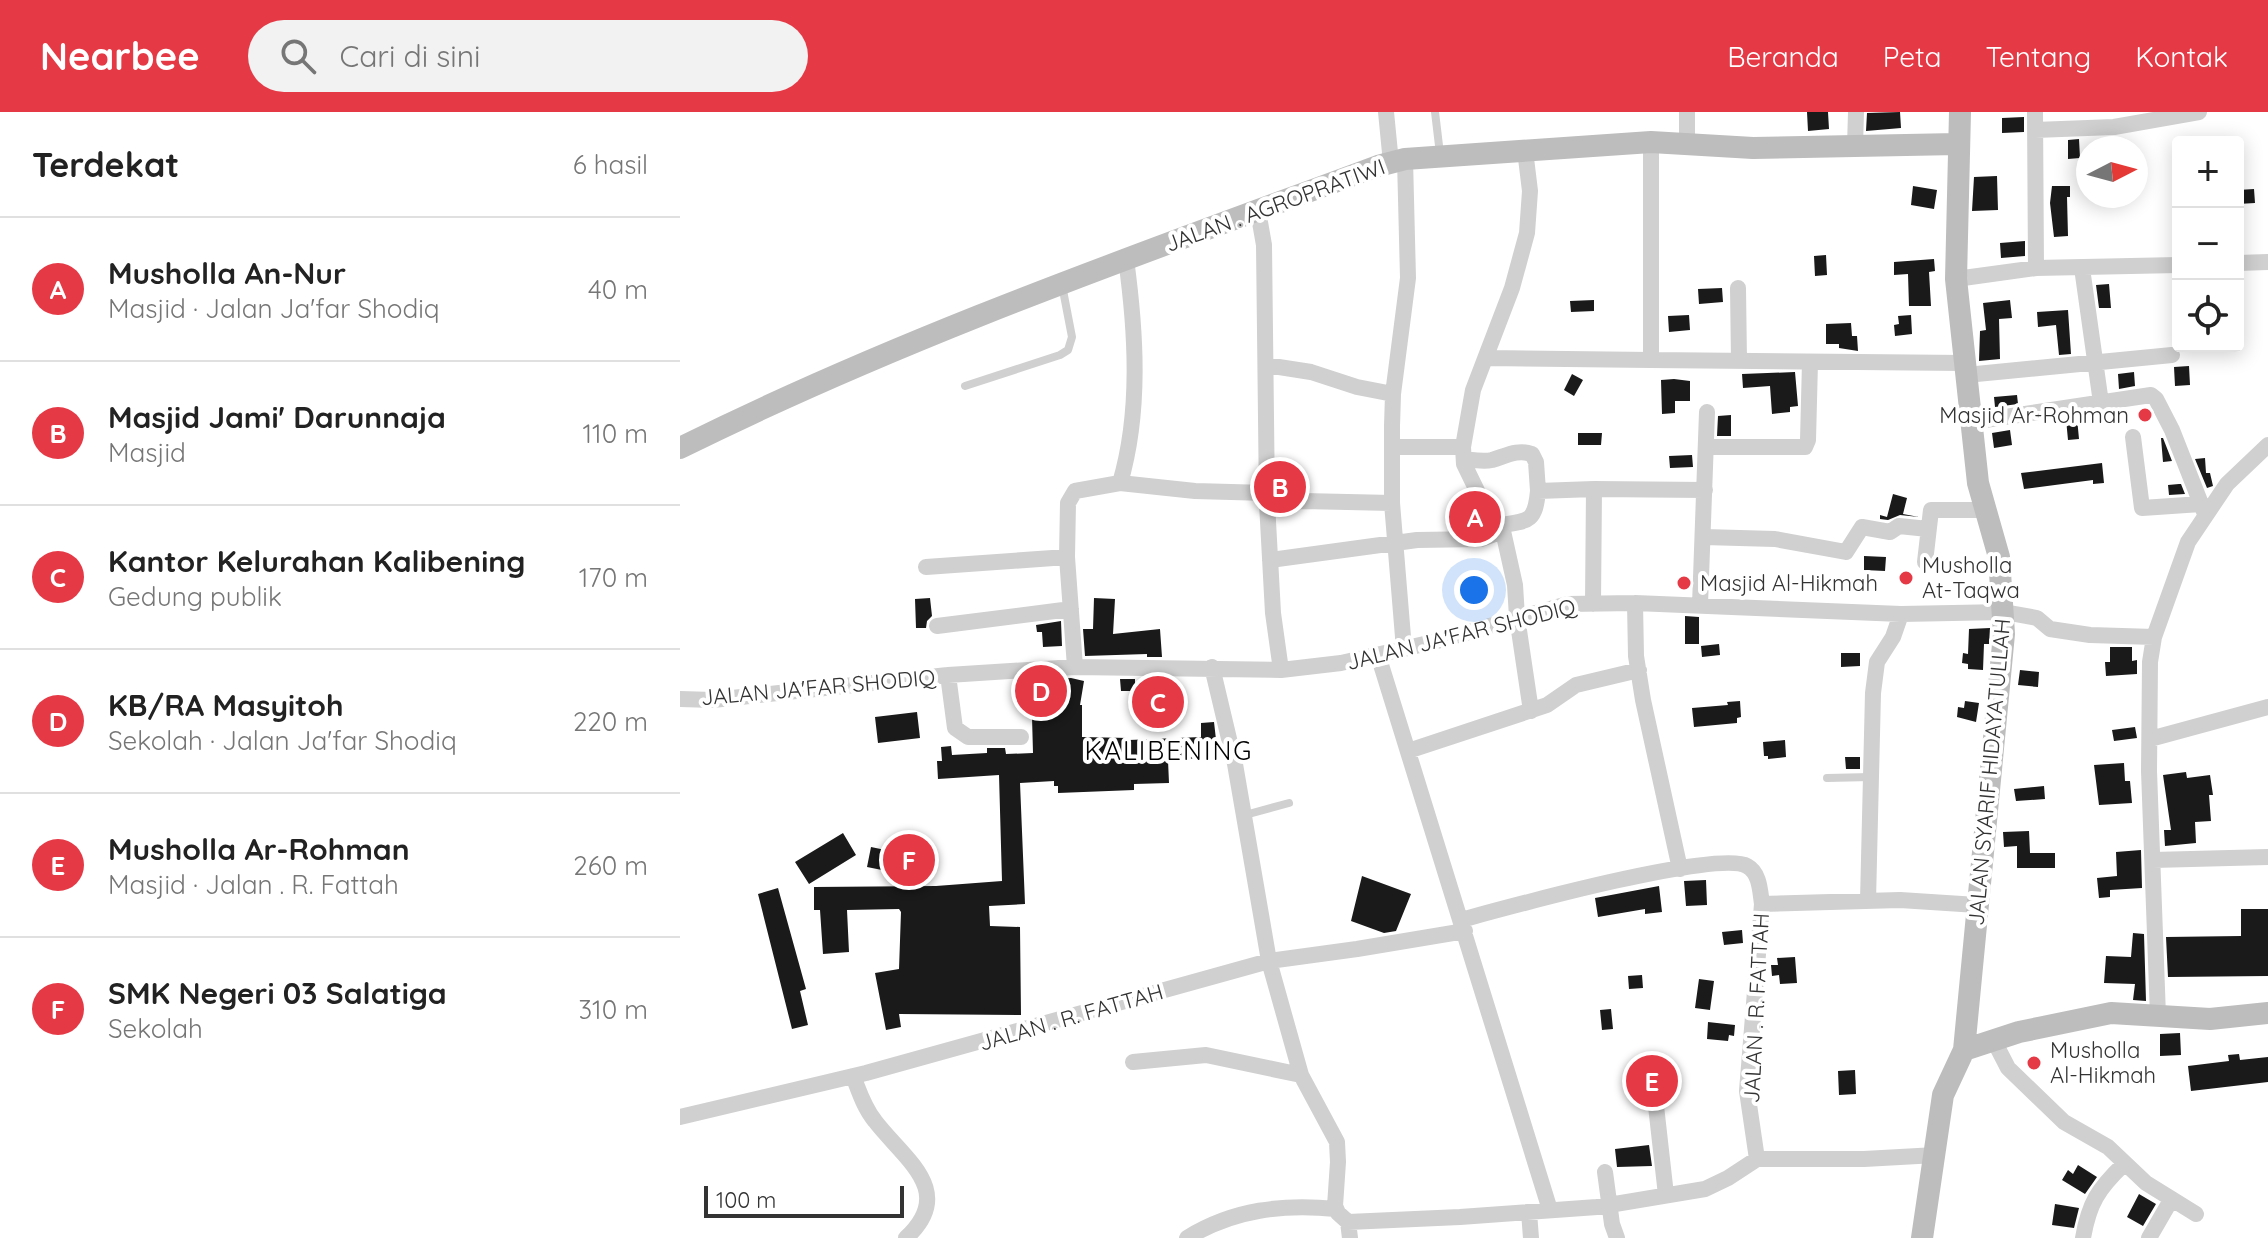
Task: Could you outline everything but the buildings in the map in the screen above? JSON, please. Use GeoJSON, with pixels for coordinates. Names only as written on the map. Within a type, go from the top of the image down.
{"type":"FeatureCollection","features":[{"type":"Feature","properties":{"kind":"street"},"geometry":{"type":"LineString","coordinates":[[1386,112],[1398,161],[1408,278],[1393,394],[1392,447],[1394,544],[1404,649]]}},
{"type":"Feature","properties":{"kind":"street"},"geometry":{"type":"LineString","coordinates":[[1687,112],[1687,143]]}},
{"type":"Feature","properties":{"kind":"street"},"geometry":{"type":"LineString","coordinates":[[1855,146],[1856,112]]}},
{"type":"Feature","properties":{"kind":"street","name":"JALAN SYARIF HIDAYATULLAH"},"geometry":{"type":"LineString","coordinates":[[1922,1238],[1943,1095],[1964,1050],[2004,634],[1999,557],[1978,483],[1956,279],[1960,112]]}},
{"type":"Feature","properties":{"kind":"street"},"geometry":{"type":"LineString","coordinates":[[2035,112],[2036,268]]}},
{"type":"Feature","properties":{"kind":"street"},"geometry":{"type":"LineString","coordinates":[[2035,130],[2114,127],[2199,112]]}},
{"type":"Feature","properties":{"kind":"street"},"geometry":{"type":"LineString","coordinates":[[1651,142],[1651,360]]}},
{"type":"Feature","properties":{"kind":"street","name":"JALAN . AGROPRATIWI"},"geometry":{"type":"LineString","coordinates":[[680,448],[929,337],[1126,259],[1398,161],[1440,155],[1651,142],[1753,148],[1957,144]]}},
{"type":"Feature","properties":{"kind":"street"},"geometry":{"type":"LineString","coordinates":[[1525,150],[1530,191],[1527,233],[1512,288],[1473,390],[1463,453],[1481,499],[1501,528],[1515,585],[1531,711]]}},
{"type":"Feature","properties":{"kind":"street"},"geometry":{"type":"LineString","coordinates":[[1258,211],[1264,245],[1270,560],[1281,670]]}},
{"type":"Feature","properties":{"kind":"street"},"geometry":{"type":"LineString","coordinates":[[1120,483],[1131,417],[1134,364],[1126,259]]}},
{"type":"Feature","properties":{"kind":"street"},"geometry":{"type":"LineString","coordinates":[[2244,263],[2268,262]]}},
{"type":"Feature","properties":{"kind":"street"},"geometry":{"type":"LineString","coordinates":[[1956,279],[2036,268],[2172,265]]}},
{"type":"Feature","properties":{"kind":"street"},"geometry":{"type":"LineString","coordinates":[[2082,268],[2101,403]]}},
{"type":"Feature","properties":{"kind":"street"},"geometry":{"type":"LineString","coordinates":[[1738,288],[1739,361]]}},
{"type":"Feature","properties":{"kind":"street"},"geometry":{"type":"LineString","coordinates":[[1487,358],[1810,362],[1965,369],[2172,355]]}},
{"type":"Feature","properties":{"kind":"street"},"geometry":{"type":"LineString","coordinates":[[1708,447],[1805,447],[1808,440],[1810,362]]}},
{"type":"Feature","properties":{"kind":"street"},"geometry":{"type":"LineString","coordinates":[[1266,365],[1311,372],[1357,387],[1393,394]]}},
{"type":"Feature","properties":{"kind":"street"},"geometry":{"type":"LineString","coordinates":[[1972,422],[2151,395],[2172,430],[2203,509]]}},
{"type":"Feature","properties":{"kind":"street"},"geometry":{"type":"LineString","coordinates":[[1700,605],[1707,412]]}},
{"type":"Feature","properties":{"kind":"street"},"geometry":{"type":"LineString","coordinates":[[2133,437],[2142,508],[2203,509]]}},
{"type":"Feature","properties":{"kind":"street"},"geometry":{"type":"LineString","coordinates":[[2158,1016],[2150,739],[2150,662],[2154,637],[2203,509],[2268,445]]}},
{"type":"Feature","properties":{"kind":"street"},"geometry":{"type":"LineString","coordinates":[[1270,560],[1417,540],[1481,539],[1501,528],[1524,522],[1536,511],[1536,462],[1532,454],[1525,451],[1492,459],[1463,453],[1392,447]]}},
{"type":"Feature","properties":{"kind":"street"},"geometry":{"type":"LineString","coordinates":[[1075,667],[1067,557],[1068,503],[1075,491],[1120,483],[1286,501],[1392,503]]}},
{"type":"Feature","properties":{"kind":"street"},"geometry":{"type":"LineString","coordinates":[[1593,604],[1594,489]]}},
{"type":"Feature","properties":{"kind":"street"},"geometry":{"type":"LineString","coordinates":[[1538,491],[1705,490]]}},
{"type":"Feature","properties":{"kind":"street"},"geometry":{"type":"LineString","coordinates":[[1925,562],[1933,509],[1985,510]]}},
{"type":"Feature","properties":{"kind":"street"},"geometry":{"type":"LineString","coordinates":[[1704,537],[1775,539],[1846,552],[1862,527],[1890,532],[1897,526],[1928,529]]}},
{"type":"Feature","properties":{"kind":"street"},"geometry":{"type":"LineString","coordinates":[[926,567],[1067,557]]}},
{"type":"Feature","properties":{"kind":"street"},"geometry":{"type":"LineString","coordinates":[[1635,603],[1639,670],[1680,869]]}},
{"type":"Feature","properties":{"kind":"street","name":"JALAN JA'FAR SHODIQ"},"geometry":{"type":"LineString","coordinates":[[680,699],[713,700],[948,675],[1075,667],[1281,670],[1378,655],[1568,604],[1635,603],[1901,614],[2004,612],[2037,618],[2050,629],[2090,635],[2154,637]]}},
{"type":"Feature","properties":{"kind":"street"},"geometry":{"type":"LineString","coordinates":[[937,626],[1071,609]]}},
{"type":"Feature","properties":{"kind":"street"},"geometry":{"type":"LineString","coordinates":[[1868,901],[1873,693],[1877,662],[1893,637],[1901,614]]}},
{"type":"Feature","properties":{"kind":"street"},"geometry":{"type":"LineString","coordinates":[[1378,655],[1550,1210]]}},
{"type":"Feature","properties":{"kind":"street"},"geometry":{"type":"LineString","coordinates":[[1212,667],[1235,764],[1269,961],[1301,1075],[1337,1142],[1336,1209],[1349,1230],[1610,1205],[1705,1189],[1757,1159],[1936,1155]]}},
{"type":"Feature","properties":{"kind":"street"},"geometry":{"type":"LineString","coordinates":[[1408,751],[1547,705],[1576,685],[1639,670]]}},
{"type":"Feature","properties":{"kind":"street"},"geometry":{"type":"LineString","coordinates":[[948,675],[955,728],[960,733],[968,737],[1021,737]]}},
{"type":"Feature","properties":{"kind":"street"},"geometry":{"type":"LineString","coordinates":[[2150,739],[2268,707]]}},
{"type":"Feature","properties":{"kind":"street"},"geometry":{"type":"LineString","coordinates":[[2153,860],[2268,857]]}},
{"type":"Feature","properties":{"kind":"street","name":"JALAN . R. FATTAH"},"geometry":{"type":"LineString","coordinates":[[680,1117],[853,1076],[1269,961],[1463,925],[1628,878],[1717,863],[1744,864],[1757,875],[1762,904],[1747,1091],[1757,1159]]}},
{"type":"Feature","properties":{"kind":"street"},"geometry":{"type":"LineString","coordinates":[[1762,904],[1868,901],[1977,905]]}},
{"type":"Feature","properties":{"kind":"street"},"geometry":{"type":"LineString","coordinates":[[1964,1050],[1993,1039],[2111,1013],[2210,1019],[2268,1013]]}},
{"type":"Feature","properties":{"kind":"street"},"geometry":{"type":"LineString","coordinates":[[1993,1039],[2008,1068],[2064,1122],[2108,1147],[2124,1164],[2171,1200],[2196,1214]]}},
{"type":"Feature","properties":{"kind":"street"},"geometry":{"type":"LineString","coordinates":[[1133,1062],[1206,1055],[1301,1075]]}},
{"type":"Feature","properties":{"kind":"street"},"geometry":{"type":"LineString","coordinates":[[1666,1195],[1656,1106],[1639,1095],[1643,1068],[1670,1074]]}},
{"type":"Feature","properties":{"kind":"street"},"geometry":{"type":"LineString","coordinates":[[853,1076],[873,1119],[919,1171],[928,1190],[928,1204],[923,1215],[906,1238]]}},
{"type":"Feature","properties":{"kind":"street"},"geometry":{"type":"LineString","coordinates":[[2083,1238],[2092,1202],[2104,1183],[2124,1164]]}},
{"type":"Feature","properties":{"kind":"street"},"geometry":{"type":"LineString","coordinates":[[1605,1172],[1617,1238]]}},
{"type":"Feature","properties":{"kind":"street"},"geometry":{"type":"LineString","coordinates":[[2149,1238],[2171,1200]]}},
{"type":"Feature","properties":{"kind":"street"},"geometry":{"type":"LineString","coordinates":[[1187,1238],[1217,1222],[1254,1211],[1302,1206],[1336,1209]]}},
{"type":"Feature","properties":{"kind":"street"},"geometry":{"type":"LineString","coordinates":[[1529,1212],[1531,1238]]}},
{"type":"Feature","properties":{"kind":"lane"},"geometry":{"type":"LineString","coordinates":[[1435,112],[1440,155]]}},
{"type":"Feature","properties":{"kind":"lane"},"geometry":{"type":"LineString","coordinates":[[965,386],[1068,350],[1072,337],[1062,284]]}},
{"type":"Feature","properties":{"kind":"lane"},"geometry":{"type":"LineString","coordinates":[[1827,778],[1871,777]]}},
{"type":"Feature","properties":{"kind":"lane"},"geometry":{"type":"LineString","coordinates":[[1244,815],[1289,803]]}},
{"type":"Feature","properties":{"kind":"place","name":"Masjid Ar-Rohman"},"geometry":{"type":"Point","coordinates":[2145,415]}},
{"type":"Feature","properties":{"kind":"place","name":"Masjid Jami' Darunnaja"},"geometry":{"type":"Point","coordinates":[1280,487]}},
{"type":"Feature","properties":{"kind":"place","name":"Musholla An-Nur"},"geometry":{"type":"Point","coordinates":[1475,517]}},
{"type":"Feature","properties":{"kind":"place","name":"Musholla At-Taqwa"},"geometry":{"type":"Point","coordinates":[1906,578]}},
{"type":"Feature","properties":{"kind":"place","name":"Masjid Al-Hikmah"},"geometry":{"type":"Point","coordinates":[1684,583]}},
{"type":"Feature","properties":{"kind":"place","name":"KB/RA Masyitoh"},"geometry":{"type":"Point","coordinates":[1041,691]}},
{"type":"Feature","properties":{"kind":"place","name":"Kantor Kelurahan Kalibening"},"geometry":{"type":"Point","coordinates":[1158,702]}},
{"type":"Feature","properties":{"kind":"place","name":"SMK Negeri 03 Salatiga"},"geometry":{"type":"Point","coordinates":[909,860]}},
{"type":"Feature","properties":{"kind":"place","name":"Musholla Al-Hikmah"},"geometry":{"type":"Point","coordinates":[2034,1063]}},
{"type":"Feature","properties":{"kind":"place","name":"Musholla Ar-Rohman"},"geometry":{"type":"Point","coordinates":[1652,1081]}},
{"type":"Feature","properties":{"kind":"district","name":"KALIBENING"},"geometry":{"type":"Point","coordinates":[1169,750]}}]}
